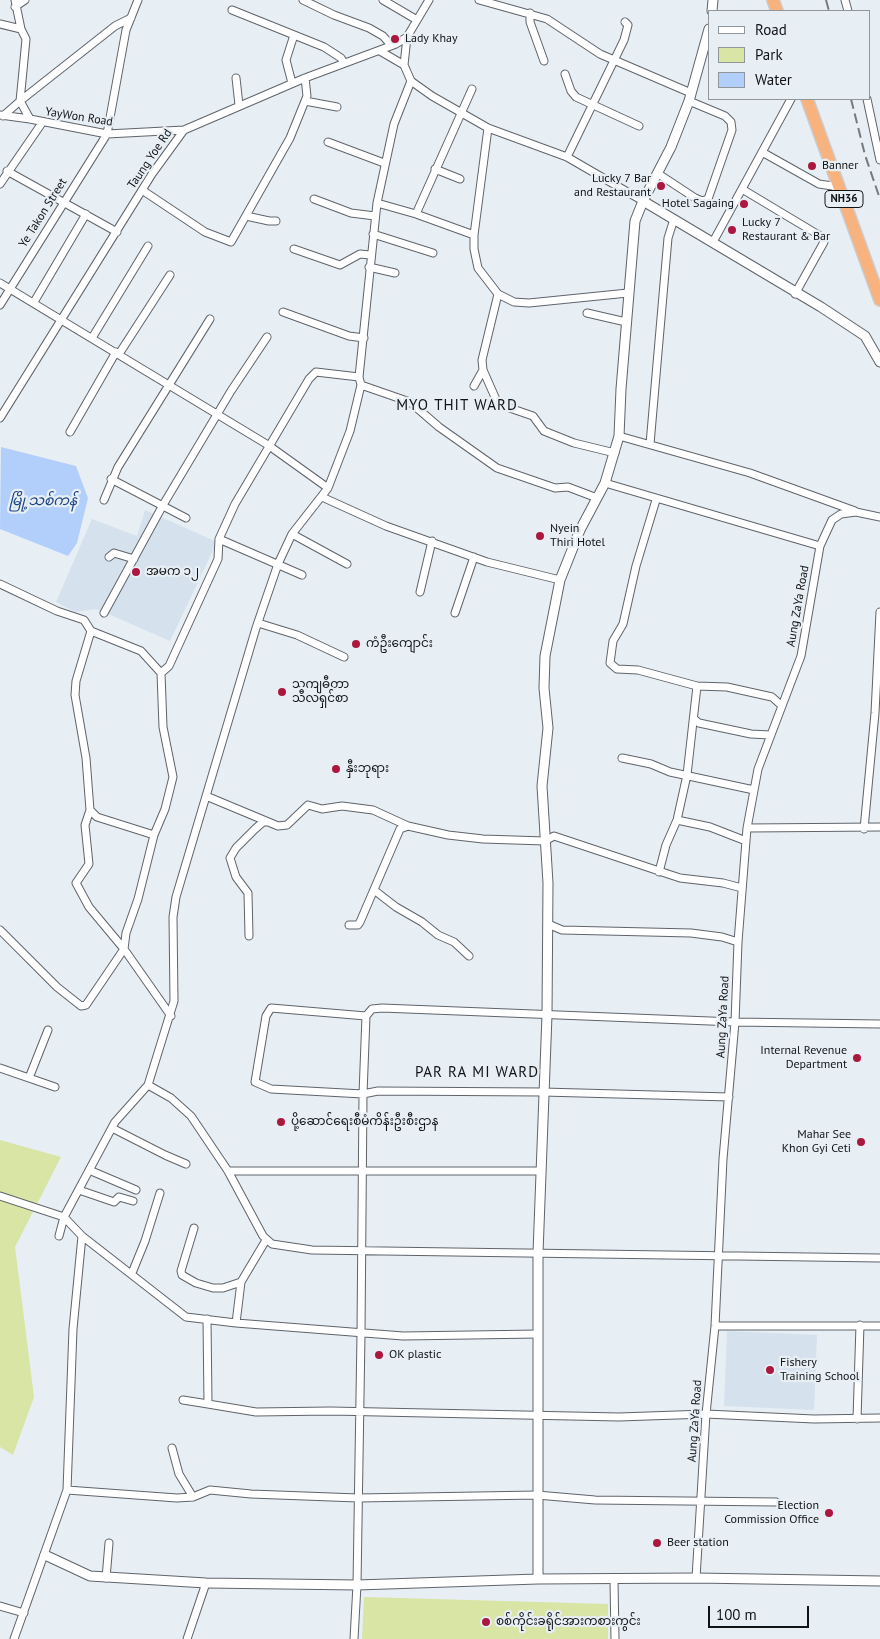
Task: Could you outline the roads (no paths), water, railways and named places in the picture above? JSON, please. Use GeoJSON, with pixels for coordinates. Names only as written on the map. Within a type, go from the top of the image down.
{"type":"FeatureCollection","features":[{"type":"Feature","properties":{"kind":"highway","name":"NH36"},"geometry":{"type":"LineString","coordinates":[[807,100],[880,300]]}},
{"type":"Feature","properties":{"kind":"street"},"geometry":{"type":"LineString","coordinates":[[25,0],[15,4],[21,30],[26,39],[20,101],[30,119]]}},
{"type":"Feature","properties":{"kind":"street"},"geometry":{"type":"LineString","coordinates":[[107,134],[125,37],[138,0]]}},
{"type":"Feature","properties":{"kind":"street"},"geometry":{"type":"LineString","coordinates":[[303,0],[334,15],[368,28],[383,36],[391,45]]}},
{"type":"Feature","properties":{"kind":"street"},"geometry":{"type":"LineString","coordinates":[[383,0],[417,20]]}},
{"type":"Feature","properties":{"kind":"street"},"geometry":{"type":"LineString","coordinates":[[429,0],[407,37],[404,64],[411,81],[461,114],[488,128],[567,157],[643,200],[795,294],[821,307],[865,336],[880,362]]}},
{"type":"Feature","properties":{"kind":"street"},"geometry":{"type":"LineString","coordinates":[[479,0],[530,13],[564,28],[600,54],[690,97],[725,116],[731,122],[732,130],[708,199],[702,201],[695,198],[657,173]]}},
{"type":"Feature","properties":{"kind":"street"},"geometry":{"type":"LineString","coordinates":[[232,10],[335,53],[344,63]]}},
{"type":"Feature","properties":{"kind":"street"},"geometry":{"type":"LineString","coordinates":[[530,13],[530,22],[544,61]]}},
{"type":"Feature","properties":{"kind":"street"},"geometry":{"type":"LineString","coordinates":[[2,116],[115,26],[131,18]]}},
{"type":"Feature","properties":{"kind":"street"},"geometry":{"type":"LineString","coordinates":[[567,157],[627,31],[628,25],[625,22]]}},
{"type":"Feature","properties":{"kind":"street"},"geometry":{"type":"LineString","coordinates":[[0,24],[21,30]]}},
{"type":"Feature","properties":{"kind":"street"},"geometry":{"type":"LineString","coordinates":[[538,1579],[538,1253],[547,1015],[548,924],[542,786],[548,728],[544,688],[545,656],[560,580],[580,530],[605,483],[620,436],[628,293],[635,221],[643,200],[671,147],[690,97],[708,33]]}},
{"type":"Feature","properties":{"kind":"street"},"geometry":{"type":"LineString","coordinates":[[292,84],[286,60],[294,35]]}},
{"type":"Feature","properties":{"kind":"street","name":"Taung Yoe Rd"},"geometry":{"type":"LineString","coordinates":[[0,418],[142,190],[184,130],[305,78],[380,50],[407,37]]}},
{"type":"Feature","properties":{"kind":"street"},"geometry":{"type":"LineString","coordinates":[[380,50],[404,64]]}},
{"type":"Feature","properties":{"kind":"street"},"geometry":{"type":"LineString","coordinates":[[565,74],[573,94],[639,126]]}},
{"type":"Feature","properties":{"kind":"street"},"geometry":{"type":"LineString","coordinates":[[236,78],[240,105]]}},
{"type":"Feature","properties":{"kind":"street"},"geometry":{"type":"LineString","coordinates":[[142,190],[204,232],[231,242],[290,138],[307,89],[305,78]]}},
{"type":"Feature","properties":{"kind":"street"},"geometry":{"type":"LineString","coordinates":[[59,1236],[64,1217],[112,1128],[148,1085],[171,1016],[174,1001],[173,917],[176,897],[258,622],[278,564],[292,534],[328,488],[350,431],[361,385],[358,377],[364,338],[370,255],[377,203],[394,124],[411,81]]}},
{"type":"Feature","properties":{"kind":"street"},"geometry":{"type":"LineString","coordinates":[[416,214],[472,89]]}},
{"type":"Feature","properties":{"kind":"street"},"geometry":{"type":"LineString","coordinates":[[713,242],[791,100]]}},
{"type":"Feature","properties":{"kind":"street"},"geometry":{"type":"LineString","coordinates":[[867,100],[880,160]]}},
{"type":"Feature","properties":{"kind":"street"},"geometry":{"type":"LineString","coordinates":[[304,101],[337,107]]}},
{"type":"Feature","properties":{"kind":"street","name":"YayWon Road"},"geometry":{"type":"LineString","coordinates":[[2,116],[30,119],[42,123],[107,134],[184,130]]}},
{"type":"Feature","properties":{"kind":"street"},"geometry":{"type":"LineString","coordinates":[[0,184],[7,171],[42,123]]}},
{"type":"Feature","properties":{"kind":"street"},"geometry":{"type":"LineString","coordinates":[[488,128],[474,235],[478,268],[498,294],[514,302],[529,303],[628,293]]}},
{"type":"Feature","properties":{"kind":"street","name":"Ye Takon Street"},"geometry":{"type":"LineString","coordinates":[[0,305],[107,134]]}},
{"type":"Feature","properties":{"kind":"street"},"geometry":{"type":"LineString","coordinates":[[328,142],[384,164]]}},
{"type":"Feature","properties":{"kind":"street"},"geometry":{"type":"LineString","coordinates":[[762,152],[819,184],[839,187]]}},
{"type":"Feature","properties":{"kind":"street"},"geometry":{"type":"LineString","coordinates":[[435,169],[460,180]]}},
{"type":"Feature","properties":{"kind":"street"},"geometry":{"type":"LineString","coordinates":[[7,171],[117,232]]}},
{"type":"Feature","properties":{"kind":"street"},"geometry":{"type":"LineString","coordinates":[[742,189],[822,237],[824,242],[795,294]]}},
{"type":"Feature","properties":{"kind":"street"},"geometry":{"type":"LineString","coordinates":[[314,199],[352,213],[375,216]]}},
{"type":"Feature","properties":{"kind":"street"},"geometry":{"type":"LineString","coordinates":[[377,203],[416,214],[474,235]]}},
{"type":"Feature","properties":{"kind":"street"},"geometry":{"type":"LineString","coordinates":[[34,302],[86,214]]}},
{"type":"Feature","properties":{"kind":"street"},"geometry":{"type":"LineString","coordinates":[[246,216],[270,222],[276,220]]}},
{"type":"Feature","properties":{"kind":"street"},"geometry":{"type":"LineString","coordinates":[[650,444],[668,238],[674,219]]}},
{"type":"Feature","properties":{"kind":"street"},"geometry":{"type":"LineString","coordinates":[[373,234],[433,253]]}},
{"type":"Feature","properties":{"kind":"street"},"geometry":{"type":"LineString","coordinates":[[92,338],[148,246]]}},
{"type":"Feature","properties":{"kind":"street"},"geometry":{"type":"LineString","coordinates":[[294,249],[340,265],[360,254],[370,255]]}},
{"type":"Feature","properties":{"kind":"street"},"geometry":{"type":"LineString","coordinates":[[369,267],[395,273]]}},
{"type":"Feature","properties":{"kind":"street"},"geometry":{"type":"LineString","coordinates":[[70,432],[118,353],[170,275]]}},
{"type":"Feature","properties":{"kind":"street"},"geometry":{"type":"LineString","coordinates":[[0,283],[62,318],[217,414],[268,446],[328,488]]}},
{"type":"Feature","properties":{"kind":"street"},"geometry":{"type":"LineString","coordinates":[[498,294],[482,360],[483,370],[498,404],[533,416],[544,431],[566,440],[615,453]]}},
{"type":"Feature","properties":{"kind":"street"},"geometry":{"type":"LineString","coordinates":[[283,312],[349,336],[364,338]]}},
{"type":"Feature","properties":{"kind":"street"},"geometry":{"type":"LineString","coordinates":[[587,314],[626,322]]}},
{"type":"Feature","properties":{"kind":"street"},"geometry":{"type":"LineString","coordinates":[[104,500],[111,479],[168,384],[210,319]]}},
{"type":"Feature","properties":{"kind":"street"},"geometry":{"type":"LineString","coordinates":[[104,613],[163,506],[217,414],[267,337]]}},
{"type":"Feature","properties":{"kind":"street"},"geometry":{"type":"LineString","coordinates":[[474,386],[483,370]]}},
{"type":"Feature","properties":{"kind":"street"},"geometry":{"type":"LineString","coordinates":[[162,673],[169,666],[218,559],[219,539],[234,504],[309,378],[316,372],[358,377]]}},
{"type":"Feature","properties":{"kind":"street"},"geometry":{"type":"LineString","coordinates":[[361,385],[410,402],[439,427],[497,468],[555,488],[568,487],[597,498]]}},
{"type":"Feature","properties":{"kind":"street"},"geometry":{"type":"LineString","coordinates":[[620,436],[750,473],[856,512]]}},
{"type":"Feature","properties":{"kind":"street"},"geometry":{"type":"LineString","coordinates":[[111,479],[186,518]]}},
{"type":"Feature","properties":{"kind":"street"},"geometry":{"type":"LineString","coordinates":[[605,483],[656,500],[820,546]]}},
{"type":"Feature","properties":{"kind":"street"},"geometry":{"type":"LineString","coordinates":[[322,497],[386,526],[474,557],[560,580]]}},
{"type":"Feature","properties":{"kind":"street"},"geometry":{"type":"LineString","coordinates":[[656,500],[636,566],[623,624],[613,640],[610,663],[617,669],[638,670],[697,686],[727,687],[772,697],[781,705]]}},
{"type":"Feature","properties":{"kind":"street","name":"Aung ZaYa Road"},"geometry":{"type":"LineString","coordinates":[[696,1578],[706,1414],[715,1326],[729,1097],[736,1022],[738,942],[747,828],[758,769],[801,656],[820,546],[832,520],[841,514],[856,512],[880,517]]}},
{"type":"Feature","properties":{"kind":"street"},"geometry":{"type":"LineString","coordinates":[[292,534],[347,564]]}},
{"type":"Feature","properties":{"kind":"street"},"geometry":{"type":"LineString","coordinates":[[219,539],[302,575]]}},
{"type":"Feature","properties":{"kind":"street"},"geometry":{"type":"LineString","coordinates":[[420,592],[432,541]]}},
{"type":"Feature","properties":{"kind":"street"},"geometry":{"type":"LineString","coordinates":[[109,557],[114,553],[134,559]]}},
{"type":"Feature","properties":{"kind":"street"},"geometry":{"type":"LineString","coordinates":[[454,613],[474,557]]}},
{"type":"Feature","properties":{"kind":"street"},"geometry":{"type":"LineString","coordinates":[[0,584],[57,611],[84,620],[91,631],[141,651],[162,673],[163,727],[173,777],[165,810],[154,835],[138,899],[126,933],[124,949],[86,1005],[81,1006],[57,987],[0,930]]}},
{"type":"Feature","properties":{"kind":"street"},"geometry":{"type":"LineString","coordinates":[[864,829],[876,713],[880,612]]}},
{"type":"Feature","properties":{"kind":"street"},"geometry":{"type":"LineString","coordinates":[[258,622],[297,636],[344,657]]}},
{"type":"Feature","properties":{"kind":"street"},"geometry":{"type":"LineString","coordinates":[[91,631],[76,681],[75,695],[86,758],[90,810],[85,825],[90,864],[76,883],[89,907],[124,949],[171,1016]]}},
{"type":"Feature","properties":{"kind":"street"},"geometry":{"type":"LineString","coordinates":[[659,872],[666,845],[677,820],[687,775],[697,686]]}},
{"type":"Feature","properties":{"kind":"street"},"geometry":{"type":"LineString","coordinates":[[694,719],[699,723],[751,734],[770,735]]}},
{"type":"Feature","properties":{"kind":"street"},"geometry":{"type":"LineString","coordinates":[[872,744],[880,745]]}},
{"type":"Feature","properties":{"kind":"street"},"geometry":{"type":"LineString","coordinates":[[622,758],[651,764],[670,772],[754,790]]}},
{"type":"Feature","properties":{"kind":"street"},"geometry":{"type":"LineString","coordinates":[[206,796],[268,822],[283,826],[308,805],[322,809],[342,806],[373,810],[408,826],[483,839],[545,841],[554,836],[619,856],[680,878],[723,883],[742,888]]}},
{"type":"Feature","properties":{"kind":"street"},"geometry":{"type":"LineString","coordinates":[[90,810],[97,817],[154,835]]}},
{"type":"Feature","properties":{"kind":"street"},"geometry":{"type":"LineString","coordinates":[[677,820],[710,827],[746,841]]}},
{"type":"Feature","properties":{"kind":"street"},"geometry":{"type":"LineString","coordinates":[[249,936],[248,893],[236,878],[230,858],[236,848],[255,829],[263,822],[268,822]]}},
{"type":"Feature","properties":{"kind":"street"},"geometry":{"type":"LineString","coordinates":[[349,926],[358,925],[400,829],[408,826]]}},
{"type":"Feature","properties":{"kind":"street"},"geometry":{"type":"LineString","coordinates":[[747,828],[864,829],[880,827]]}},
{"type":"Feature","properties":{"kind":"street"},"geometry":{"type":"LineString","coordinates":[[374,890],[396,907],[422,922],[438,936],[454,942],[469,956]]}},
{"type":"Feature","properties":{"kind":"street"},"geometry":{"type":"LineString","coordinates":[[548,924],[562,930],[691,933],[722,937],[738,942]]}},
{"type":"Feature","properties":{"kind":"street"},"geometry":{"type":"LineString","coordinates":[[366,1016],[271,1008],[266,1016],[255,1082],[271,1090],[363,1094],[378,1091],[543,1092],[729,1097]]}},
{"type":"Feature","properties":{"kind":"street"},"geometry":{"type":"LineString","coordinates":[[354,1639],[357,1585],[361,1334],[361,1171],[366,1016],[372,1010],[382,1008],[736,1022],[880,1024]]}},
{"type":"Feature","properties":{"kind":"street"},"geometry":{"type":"LineString","coordinates":[[29,1078],[48,1030]]}},
{"type":"Feature","properties":{"kind":"street"},"geometry":{"type":"LineString","coordinates":[[0,1068],[54,1087]]}},
{"type":"Feature","properties":{"kind":"street"},"geometry":{"type":"LineString","coordinates":[[148,1085],[172,1098],[191,1116],[228,1171],[266,1240],[272,1244],[312,1250],[880,1258]]}},
{"type":"Feature","properties":{"kind":"street"},"geometry":{"type":"LineString","coordinates":[[112,1128],[186,1164]]}},
{"type":"Feature","properties":{"kind":"street"},"geometry":{"type":"LineString","coordinates":[[89,1170],[136,1190]]}},
{"type":"Feature","properties":{"kind":"street"},"geometry":{"type":"LineString","coordinates":[[228,1171],[540,1170]]}},
{"type":"Feature","properties":{"kind":"street"},"geometry":{"type":"LineString","coordinates":[[79,1190],[114,1202],[119,1197],[133,1201]]}},
{"type":"Feature","properties":{"kind":"street"},"geometry":{"type":"LineString","coordinates":[[132,1273],[146,1241],[160,1193]]}},
{"type":"Feature","properties":{"kind":"street"},"geometry":{"type":"LineString","coordinates":[[0,1196],[64,1217],[82,1236],[132,1273],[186,1317],[361,1334],[471,1337],[538,1334]]}},
{"type":"Feature","properties":{"kind":"street"},"geometry":{"type":"LineString","coordinates":[[194,1228],[180,1267],[182,1275],[196,1283],[213,1288],[223,1288],[241,1282]]}},
{"type":"Feature","properties":{"kind":"street"},"geometry":{"type":"LineString","coordinates":[[14,1639],[68,1490],[73,1329],[82,1236]]}},
{"type":"Feature","properties":{"kind":"street"},"geometry":{"type":"LineString","coordinates":[[236,1323],[241,1282],[266,1240]]}},
{"type":"Feature","properties":{"kind":"street"},"geometry":{"type":"LineString","coordinates":[[207,1319],[208,1404]]}},
{"type":"Feature","properties":{"kind":"street"},"geometry":{"type":"LineString","coordinates":[[857,1419],[860,1325]]}},
{"type":"Feature","properties":{"kind":"street"},"geometry":{"type":"LineString","coordinates":[[715,1326],[880,1326]]}},
{"type":"Feature","properties":{"kind":"street"},"geometry":{"type":"LineString","coordinates":[[183,1400],[256,1412],[619,1417],[706,1414],[814,1420],[880,1418]]}},
{"type":"Feature","properties":{"kind":"street"},"geometry":{"type":"LineString","coordinates":[[172,1448],[179,1474],[192,1497]]}},
{"type":"Feature","properties":{"kind":"street"},"geometry":{"type":"LineString","coordinates":[[68,1490],[192,1497],[210,1490],[251,1494],[358,1498],[537,1495],[595,1500],[776,1502]]}},
{"type":"Feature","properties":{"kind":"street"},"geometry":{"type":"LineString","coordinates":[[106,1578],[109,1543]]}},
{"type":"Feature","properties":{"kind":"street"},"geometry":{"type":"LineString","coordinates":[[45,1555],[90,1576],[206,1584],[357,1585],[538,1579],[696,1578],[880,1581]]}},
{"type":"Feature","properties":{"kind":"street"},"geometry":{"type":"LineString","coordinates":[[614,1580],[615,1639]]}},
{"type":"Feature","properties":{"kind":"street"},"geometry":{"type":"LineString","coordinates":[[187,1639],[206,1584]]}},
{"type":"Feature","properties":{"kind":"street"},"geometry":{"type":"LineString","coordinates":[[0,1606],[24,1614]]}},
{"type":"Feature","properties":{"kind":"water","name":"မြို့သစ်ကန်"},"geometry":{"type":"Polygon","coordinates":[[[1,447],[76,466],[88,498],[77,543],[68,556],[0,529],[1,447]]]}},
{"type":"Feature","properties":{"kind":"railway"},"geometry":{"type":"LineString","coordinates":[[826,0],[829,10]]}},
{"type":"Feature","properties":{"kind":"railway"},"geometry":{"type":"LineString","coordinates":[[851,100],[865,155],[880,199]]}},
{"type":"Feature","properties":{"kind":"place","name":"Lady Khay"},"geometry":{"type":"Point","coordinates":[395,39]}},
{"type":"Feature","properties":{"kind":"place","name":"Banner"},"geometry":{"type":"Point","coordinates":[812,166]}},
{"type":"Feature","properties":{"kind":"place","name":"Lucky 7 Bar and Restaurant"},"geometry":{"type":"Point","coordinates":[661,186]}},
{"type":"Feature","properties":{"kind":"place","name":"Hotel Sagaing"},"geometry":{"type":"Point","coordinates":[744,204]}},
{"type":"Feature","properties":{"kind":"place","name":"Lucky 7 Restaurant & Bar"},"geometry":{"type":"Point","coordinates":[732,230]}},
{"type":"Feature","properties":{"kind":"place","name":"Nyein Thiri Hotel"},"geometry":{"type":"Point","coordinates":[540,536]}},
{"type":"Feature","properties":{"kind":"place","name":"အမက ၁၂"},"geometry":{"type":"Point","coordinates":[136,572]}},
{"type":"Feature","properties":{"kind":"place","name":"ကံဦးကျောင်း"},"geometry":{"type":"Point","coordinates":[356,644]}},
{"type":"Feature","properties":{"kind":"place","name":"သကျဓီတာ သီလရှင်စာ"},"geometry":{"type":"Point","coordinates":[282,692]}},
{"type":"Feature","properties":{"kind":"place","name":"နှီးဘုရား"},"geometry":{"type":"Point","coordinates":[336,769]}},
{"type":"Feature","properties":{"kind":"place","name":"Internal Revenue Department"},"geometry":{"type":"Point","coordinates":[857,1058]}},
{"type":"Feature","properties":{"kind":"place","name":"ပို့ဆောင်ရေးစီမံကိန်းဦးစီးဌာန"},"geometry":{"type":"Point","coordinates":[281,1122]}},
{"type":"Feature","properties":{"kind":"place","name":"Mahar See Khon Gyi Ceti"},"geometry":{"type":"Point","coordinates":[861,1142]}},
{"type":"Feature","properties":{"kind":"place","name":"OK plastic"},"geometry":{"type":"Point","coordinates":[379,1355]}},
{"type":"Feature","properties":{"kind":"place","name":"Fishery Training School"},"geometry":{"type":"Point","coordinates":[770,1370]}},
{"type":"Feature","properties":{"kind":"place","name":"Election Commission Office"},"geometry":{"type":"Point","coordinates":[829,1513]}},
{"type":"Feature","properties":{"kind":"place","name":"Beer station"},"geometry":{"type":"Point","coordinates":[657,1543]}},
{"type":"Feature","properties":{"kind":"place","name":"စစ်ကိုင်းခရိုင်အားကစားကွင်း"},"geometry":{"type":"Point","coordinates":[486,1622]}},
{"type":"Feature","properties":{"kind":"district","name":"MYO THIT WARD"},"geometry":{"type":"Point","coordinates":[457,406]}},
{"type":"Feature","properties":{"kind":"district","name":"PAR RA MI WARD"},"geometry":{"type":"Point","coordinates":[477,1073]}}]}
